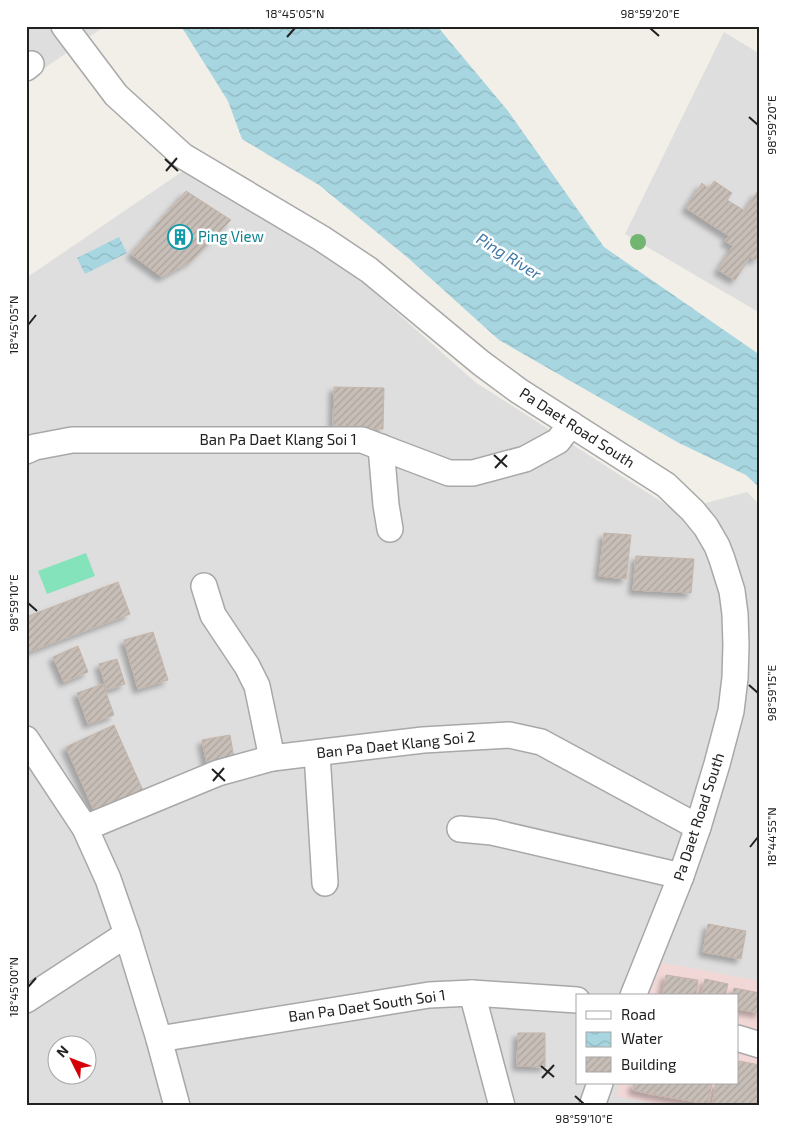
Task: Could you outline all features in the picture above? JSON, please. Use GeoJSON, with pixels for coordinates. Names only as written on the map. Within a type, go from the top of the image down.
{"type":"FeatureCollection","features":[{"type":"Feature","properties":{"kind":"street","name":"Pa Daet Road South"},"geometry":{"type":"LineString","coordinates":[[64,26],[116,95],[183,156],[321,238],[369,270],[481,363],[519,391],[666,485],[706,526],[728,573],[732,591],[736,645],[731,711],[698,827],[681,876],[634,994]]}},
{"type":"Feature","properties":{"kind":"street","name":"Ban Pa Daet Klang Soi 1"},"geometry":{"type":"LineString","coordinates":[[26,451],[35,447],[72,440],[362,440],[449,472],[473,473],[525,458],[558,441],[571,424]]}},
{"type":"Feature","properties":{"kind":"street"},"geometry":{"type":"LineString","coordinates":[[382,447],[386,505],[390,529]]}},
{"type":"Feature","properties":{"kind":"street"},"geometry":{"type":"LineString","coordinates":[[204,586],[213,616],[247,666],[256,686],[272,758]]}},
{"type":"Feature","properties":{"kind":"street","name":"Ban Pa Daet Klang Soi 2"},"geometry":{"type":"LineString","coordinates":[[85,828],[218,773],[272,758],[423,740],[509,735],[541,742],[698,827]]}},
{"type":"Feature","properties":{"kind":"street"},"geometry":{"type":"LineString","coordinates":[[26,739],[35,771],[85,828],[108,879],[159,1039],[177,1106]]}},
{"type":"Feature","properties":{"kind":"street"},"geometry":{"type":"LineString","coordinates":[[317,753],[325,883]]}},
{"type":"Feature","properties":{"kind":"street"},"geometry":{"type":"LineString","coordinates":[[460,829],[492,832],[681,876]]}},
{"type":"Feature","properties":{"kind":"street"},"geometry":{"type":"LineString","coordinates":[[26,1000],[127,934]]}},
{"type":"Feature","properties":{"kind":"street"},"geometry":{"type":"LineString","coordinates":[[472,993],[502,1106]]}},
{"type":"Feature","properties":{"kind":"street","name":"Ban Pa Daet South Soi 1"},"geometry":{"type":"LineString","coordinates":[[159,1039],[429,995],[472,993],[576,1000]]}},
{"type":"Feature","properties":{"kind":"street"},"geometry":{"type":"LineString","coordinates":[[738,1038],[760,1045]]}},
{"type":"Feature","properties":{"kind":"street"},"geometry":{"type":"LineString","coordinates":[[592,1106],[600,1084]]}},
{"type":"Feature","properties":{"kind":"shaded area"},"geometry":{"type":"Polygon","coordinates":[[[26,26],[105,26],[26,81],[26,26]]]}},
{"type":"Feature","properties":{"kind":"shaded area"},"geometry":{"type":"Polygon","coordinates":[[[724,32],[760,54],[760,313],[625,234],[724,32]]]}},
{"type":"Feature","properties":{"kind":"shaded area"},"geometry":{"type":"Polygon","coordinates":[[[186,169],[350,271],[475,382],[676,511],[747,492],[760,505],[760,1106],[26,1106],[26,278],[186,169]]]}},
{"type":"Feature","properties":{"kind":"shaded area"},"geometry":{"type":"Polygon","coordinates":[[[659,962],[760,981],[760,1106],[667,1106],[616,1096],[620,1084],[738,1084],[738,994],[649,994],[659,962]]]}},
{"type":"Feature","properties":{"kind":"green space"},"geometry":{"type":"Polygon","coordinates":[[[86,553],[95,576],[47,594],[38,571],[86,553]]]}},
{"type":"Feature","properties":{"kind":"water","name":"Ping River"},"geometry":{"type":"Polygon","coordinates":[[[181,26],[437,26],[508,111],[604,247],[760,355],[760,488],[746,475],[679,443],[499,340],[407,257],[319,185],[242,139],[228,101],[181,26]]]}},
{"type":"Feature","properties":{"kind":"water"},"geometry":{"type":"Polygon","coordinates":[[[119,237],[127,253],[85,274],[77,258],[119,237]]]}},
{"type":"Feature","properties":{"kind":"building"},"geometry":{"type":"Polygon","coordinates":[[[714,181],[732,193],[727,200],[745,211],[757,192],[760,194],[760,256],[758,255],[755,260],[750,257],[735,280],[718,270],[733,246],[725,241],[729,236],[686,208],[702,183],[709,189],[714,181]]]}},
{"type":"Feature","properties":{"kind":"building","name":"Ping View"},"geometry":{"type":"Polygon","coordinates":[[[186,191],[231,220],[191,261],[162,277],[131,254],[186,191]]]}},
{"type":"Feature","properties":{"kind":"building"},"geometry":{"type":"Polygon","coordinates":[[[334,387],[384,388],[383,429],[333,428],[334,387]]]}},
{"type":"Feature","properties":{"kind":"building"},"geometry":{"type":"Polygon","coordinates":[[[604,533],[631,535],[626,579],[599,576],[604,533]]]}},
{"type":"Feature","properties":{"kind":"building"},"geometry":{"type":"Polygon","coordinates":[[[636,556],[694,559],[691,593],[633,590],[636,556]]]}},
{"type":"Feature","properties":{"kind":"building"},"geometry":{"type":"Polygon","coordinates":[[[118,582],[130,614],[28,652],[26,647],[26,617],[118,582]]]}},
{"type":"Feature","properties":{"kind":"building"},"geometry":{"type":"Polygon","coordinates":[[[153,632],[168,680],[138,689],[124,640],[153,632]]]}},
{"type":"Feature","properties":{"kind":"building"},"geometry":{"type":"Polygon","coordinates":[[[78,646],[88,672],[64,682],[53,657],[78,646]]]}},
{"type":"Feature","properties":{"kind":"building"},"geometry":{"type":"Polygon","coordinates":[[[117,659],[125,684],[107,690],[99,664],[117,659]]]}},
{"type":"Feature","properties":{"kind":"building"},"geometry":{"type":"Polygon","coordinates":[[[103,684],[114,715],[88,724],[77,693],[103,684]]]}},
{"type":"Feature","properties":{"kind":"building"},"geometry":{"type":"Polygon","coordinates":[[[114,725],[144,793],[96,815],[66,747],[114,725]]]}},
{"type":"Feature","properties":{"kind":"building"},"geometry":{"type":"Polygon","coordinates":[[[230,735],[235,764],[208,770],[202,740],[230,735]]]}},
{"type":"Feature","properties":{"kind":"building"},"geometry":{"type":"Polygon","coordinates":[[[708,924],[746,931],[741,959],[703,952],[708,924]]]}},
{"type":"Feature","properties":{"kind":"building"},"geometry":{"type":"Polygon","coordinates":[[[666,975],[698,980],[696,994],[662,994],[666,975]]]}},
{"type":"Feature","properties":{"kind":"building"},"geometry":{"type":"Polygon","coordinates":[[[705,979],[728,984],[726,994],[701,994],[705,979]]]}},
{"type":"Feature","properties":{"kind":"building"},"geometry":{"type":"Polygon","coordinates":[[[734,988],[760,993],[760,1013],[738,1009],[738,994],[732,994],[734,988]]]}},
{"type":"Feature","properties":{"kind":"building"},"geometry":{"type":"Polygon","coordinates":[[[518,1033],[545,1033],[545,1067],[517,1066],[518,1033]]]}},
{"type":"Feature","properties":{"kind":"building"},"geometry":{"type":"Polygon","coordinates":[[[739,1061],[760,1065],[760,1106],[712,1105],[716,1084],[738,1084],[739,1061]]]}},
{"type":"Feature","properties":{"kind":"building"},"geometry":{"type":"Polygon","coordinates":[[[634,1084],[656,1084],[654,1095],[633,1090],[634,1084]]]}},
{"type":"Feature","properties":{"kind":"building"},"geometry":{"type":"Polygon","coordinates":[[[657,1084],[712,1084],[708,1104],[655,1095],[657,1084]]]}},
{"type":"Feature","properties":{"kind":"place","name":"Ping View"},"geometry":{"type":"Point","coordinates":[180,237]}}]}
